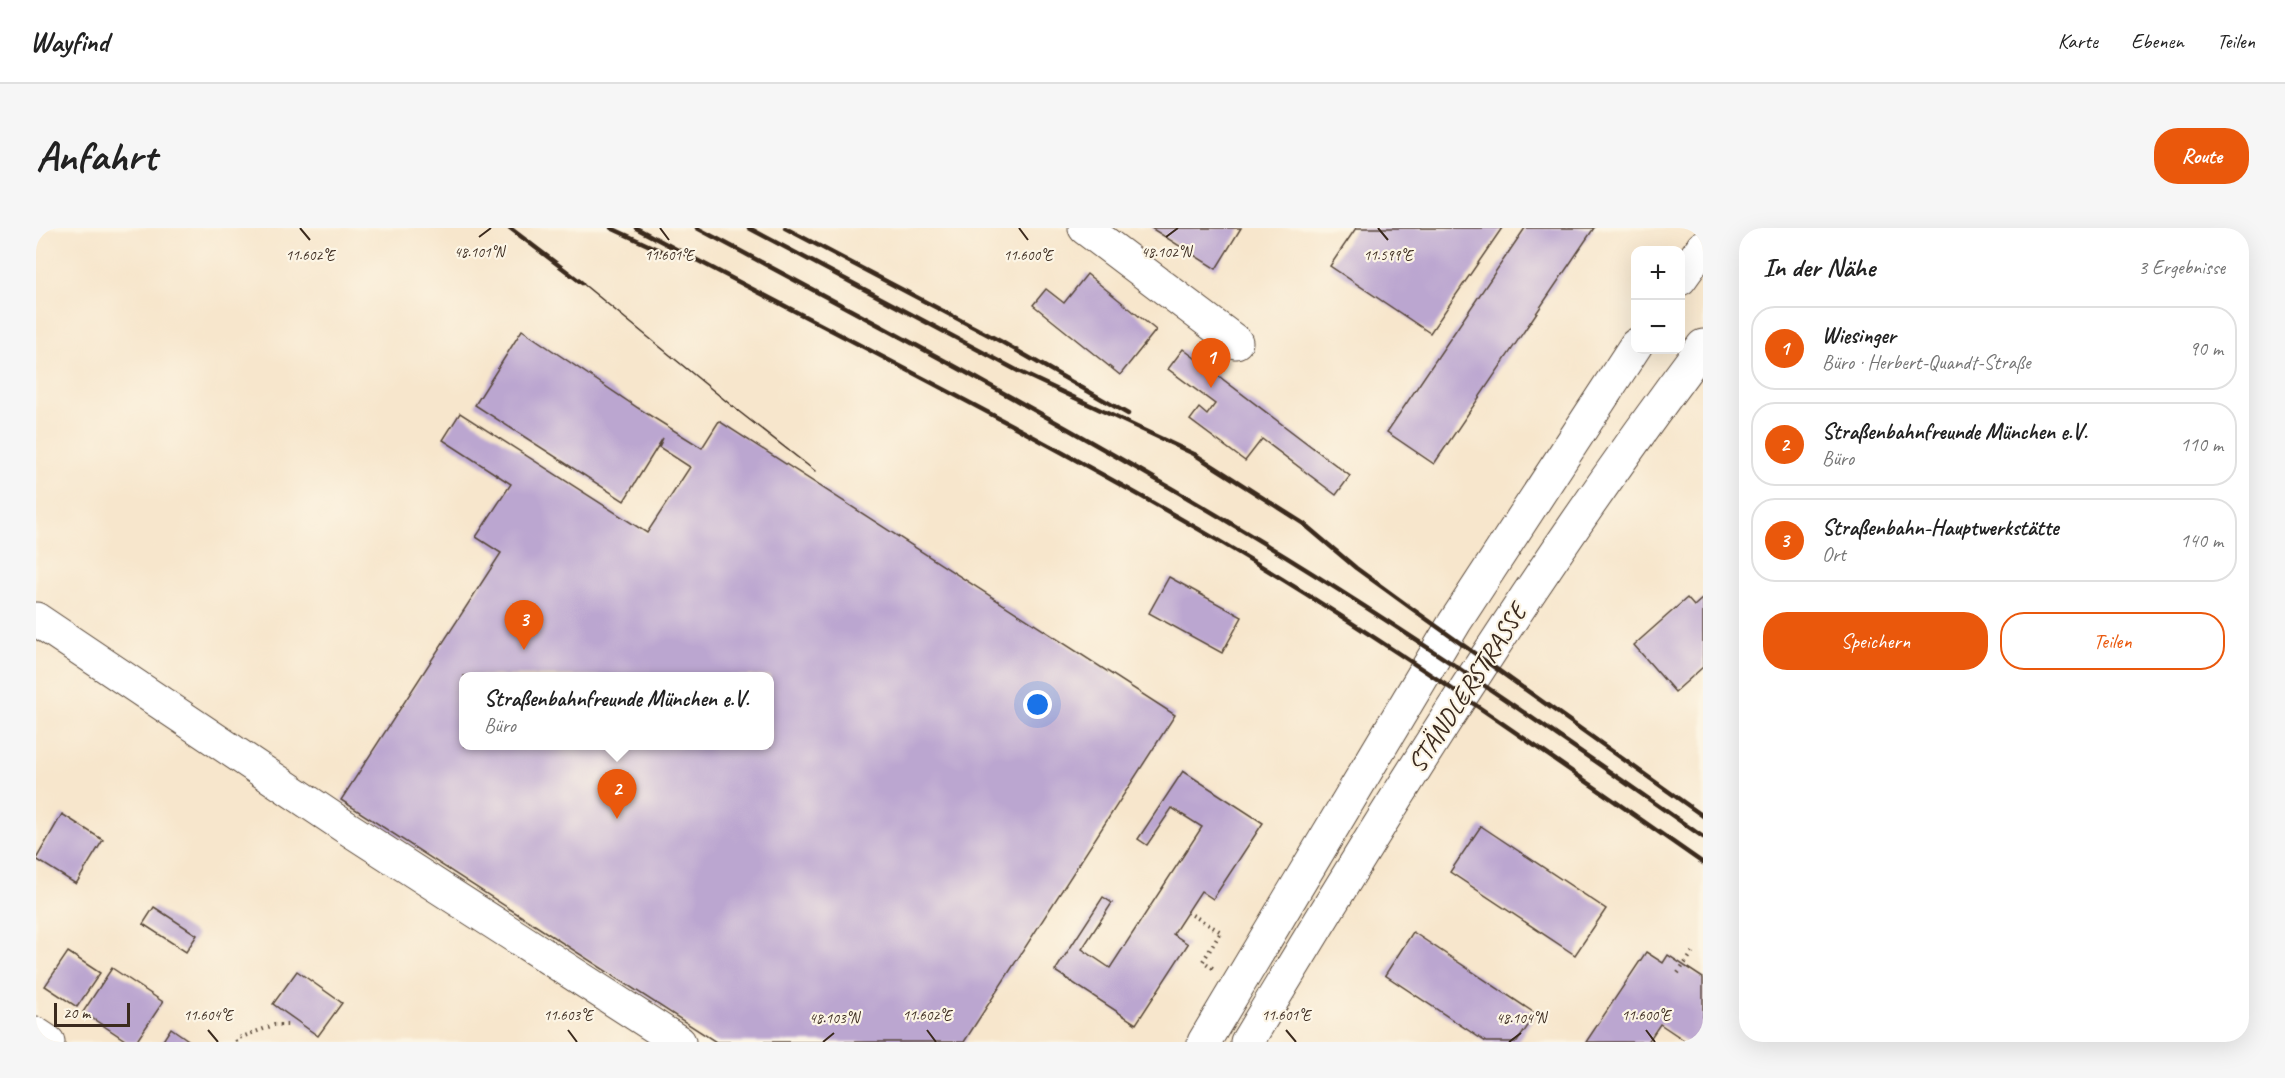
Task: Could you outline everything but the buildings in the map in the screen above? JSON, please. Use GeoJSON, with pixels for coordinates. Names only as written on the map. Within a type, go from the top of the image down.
{"type":"FeatureCollection","features":[{"type":"Feature","properties":{"kind":"main road"},"geometry":{"type":"LineString","coordinates":[[1085,228],[1236,342]]}},
{"type":"Feature","properties":{"kind":"main road"},"geometry":{"type":"LineString","coordinates":[[1685,272],[1703,247]]}},
{"type":"Feature","properties":{"kind":"main road","name":"STÄNDLERSTRASSE"},"geometry":{"type":"LineString","coordinates":[[1246,1042],[1392,803],[1486,657],[1615,466],[1703,346]]}},
{"type":"Feature","properties":{"kind":"main road","name":"STÄNDLERSTRASSE"},"geometry":{"type":"LineString","coordinates":[[1204,1042],[1455,622],[1631,351]]}},
{"type":"Feature","properties":{"kind":"main road"},"geometry":{"type":"LineString","coordinates":[[36,619],[344,826],[679,1042]]}},
{"type":"Feature","properties":{"kind":"main road"},"geometry":{"type":"LineString","coordinates":[[36,1034],[48,1042]]}},
{"type":"Feature","properties":{"kind":"path"},"geometry":{"type":"LineString","coordinates":[[1187,912],[1221,932],[1203,961],[1214,969]]}},
{"type":"Feature","properties":{"kind":"path"},"geometry":{"type":"LineString","coordinates":[[1678,973],[1693,952]]}},
{"type":"Feature","properties":{"kind":"path"},"geometry":{"type":"LineString","coordinates":[[236,1042],[239,1038],[274,1025],[290,1025]]}},
{"type":"Feature","properties":{"kind":"tram line"},"geometry":{"type":"LineString","coordinates":[[582,283],[815,471]]}},
{"type":"Feature","properties":{"kind":"railway"},"geometry":{"type":"LineString","coordinates":[[510,228],[582,283]]}},
{"type":"Feature","properties":{"kind":"railway"},"geometry":{"type":"LineString","coordinates":[[611,228],[674,257]]}},
{"type":"Feature","properties":{"kind":"railway"},"geometry":{"type":"LineString","coordinates":[[636,228],[940,387],[1092,469],[1241,554],[1359,627],[1703,863]]}},
{"type":"Feature","properties":{"kind":"railway"},"geometry":{"type":"LineString","coordinates":[[697,228],[1045,416],[1250,535],[1423,644],[1703,837]]}},
{"type":"Feature","properties":{"kind":"railway"},"geometry":{"type":"LineString","coordinates":[[749,228],[1020,372],[1194,454],[1304,524],[1356,568],[1703,816]]}},
{"type":"Feature","properties":{"kind":"railway"},"geometry":{"type":"LineString","coordinates":[[785,228],[1000,341],[1128,414]]}},
{"type":"Feature","properties":{"kind":"place","name":"Wiesinger"},"geometry":{"type":"Point","coordinates":[1211,388]}},
{"type":"Feature","properties":{"kind":"place","name":"Straßenbahn-Hauptwerkstätte"},"geometry":{"type":"Point","coordinates":[524,650]}},
{"type":"Feature","properties":{"kind":"place","name":"Straßenbahnfreunde München e.V."},"geometry":{"type":"Point","coordinates":[617,819]}}]}
